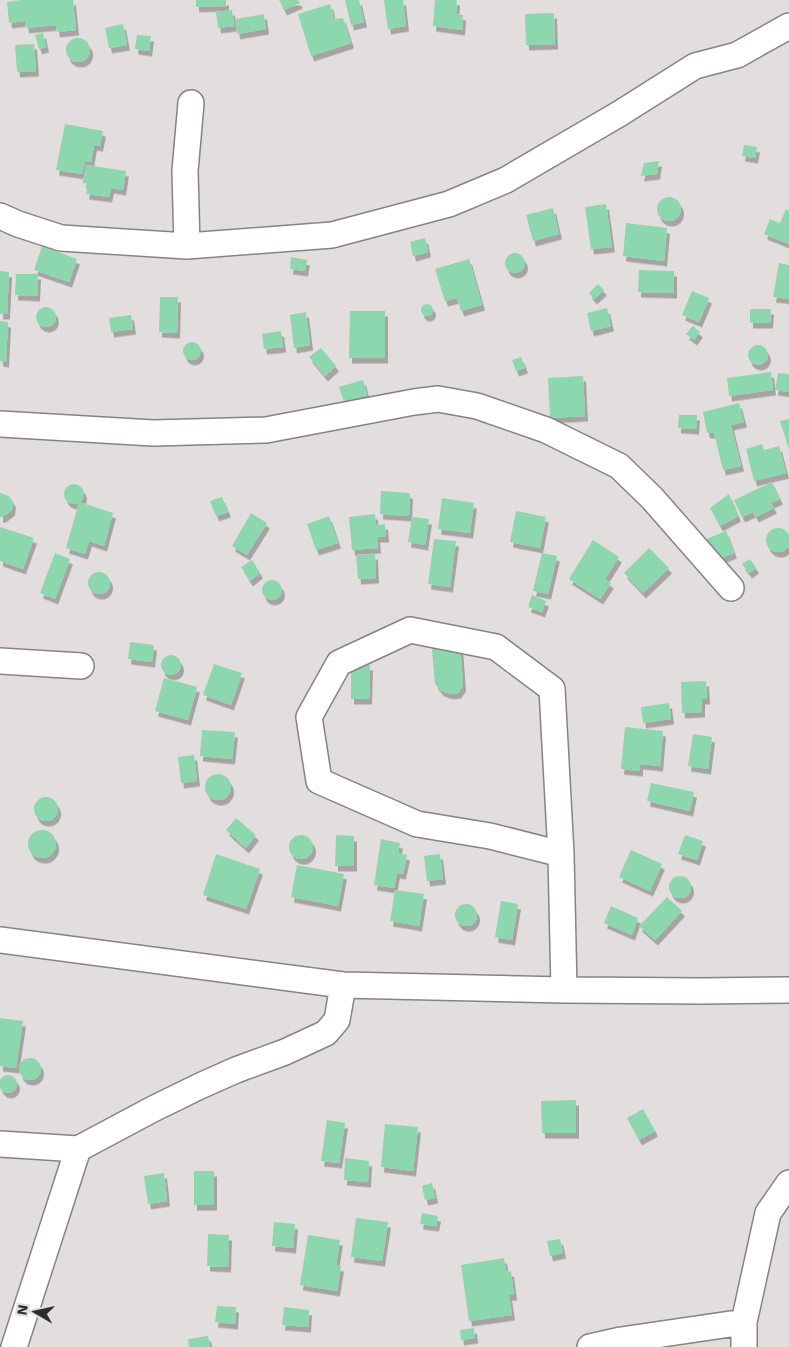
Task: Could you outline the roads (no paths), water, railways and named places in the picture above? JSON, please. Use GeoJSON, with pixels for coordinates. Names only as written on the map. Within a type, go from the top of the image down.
{"type":"FeatureCollection","features":[{"type":"Feature","properties":{"kind":"street"},"geometry":{"type":"LineString","coordinates":[[0,216],[61,238],[187,246],[332,235],[448,204],[506,180],[619,114],[695,66],[737,55],[789,26]]}},
{"type":"Feature","properties":{"kind":"street"},"geometry":{"type":"LineString","coordinates":[[187,246],[185,171],[191,104]]}},
{"type":"Feature","properties":{"kind":"street"},"geometry":{"type":"LineString","coordinates":[[0,424],[153,433],[266,430],[438,399],[477,406],[546,430],[619,466],[652,498],[731,588]]}},
{"type":"Feature","properties":{"kind":"street"},"geometry":{"type":"LineString","coordinates":[[561,854],[490,836],[417,824],[319,781],[309,716],[339,663],[410,630],[496,647],[552,689],[561,854],[564,990]]}},
{"type":"Feature","properties":{"kind":"street"},"geometry":{"type":"LineString","coordinates":[[0,661],[81,666]]}},
{"type":"Feature","properties":{"kind":"street"},"geometry":{"type":"LineString","coordinates":[[0,940],[343,985],[564,990],[789,990]]}},
{"type":"Feature","properties":{"kind":"street"},"geometry":{"type":"LineString","coordinates":[[0,1144],[78,1149],[200,1086],[326,1034],[337,1020],[343,985]]}},
{"type":"Feature","properties":{"kind":"street"},"geometry":{"type":"LineString","coordinates":[[14,1347],[78,1149]]}},
{"type":"Feature","properties":{"kind":"street"},"geometry":{"type":"LineString","coordinates":[[744,1347],[744,1322],[768,1213],[789,1184]]}},
{"type":"Feature","properties":{"kind":"street"},"geometry":{"type":"LineString","coordinates":[[590,1347],[621,1340],[744,1322]]}}]}
